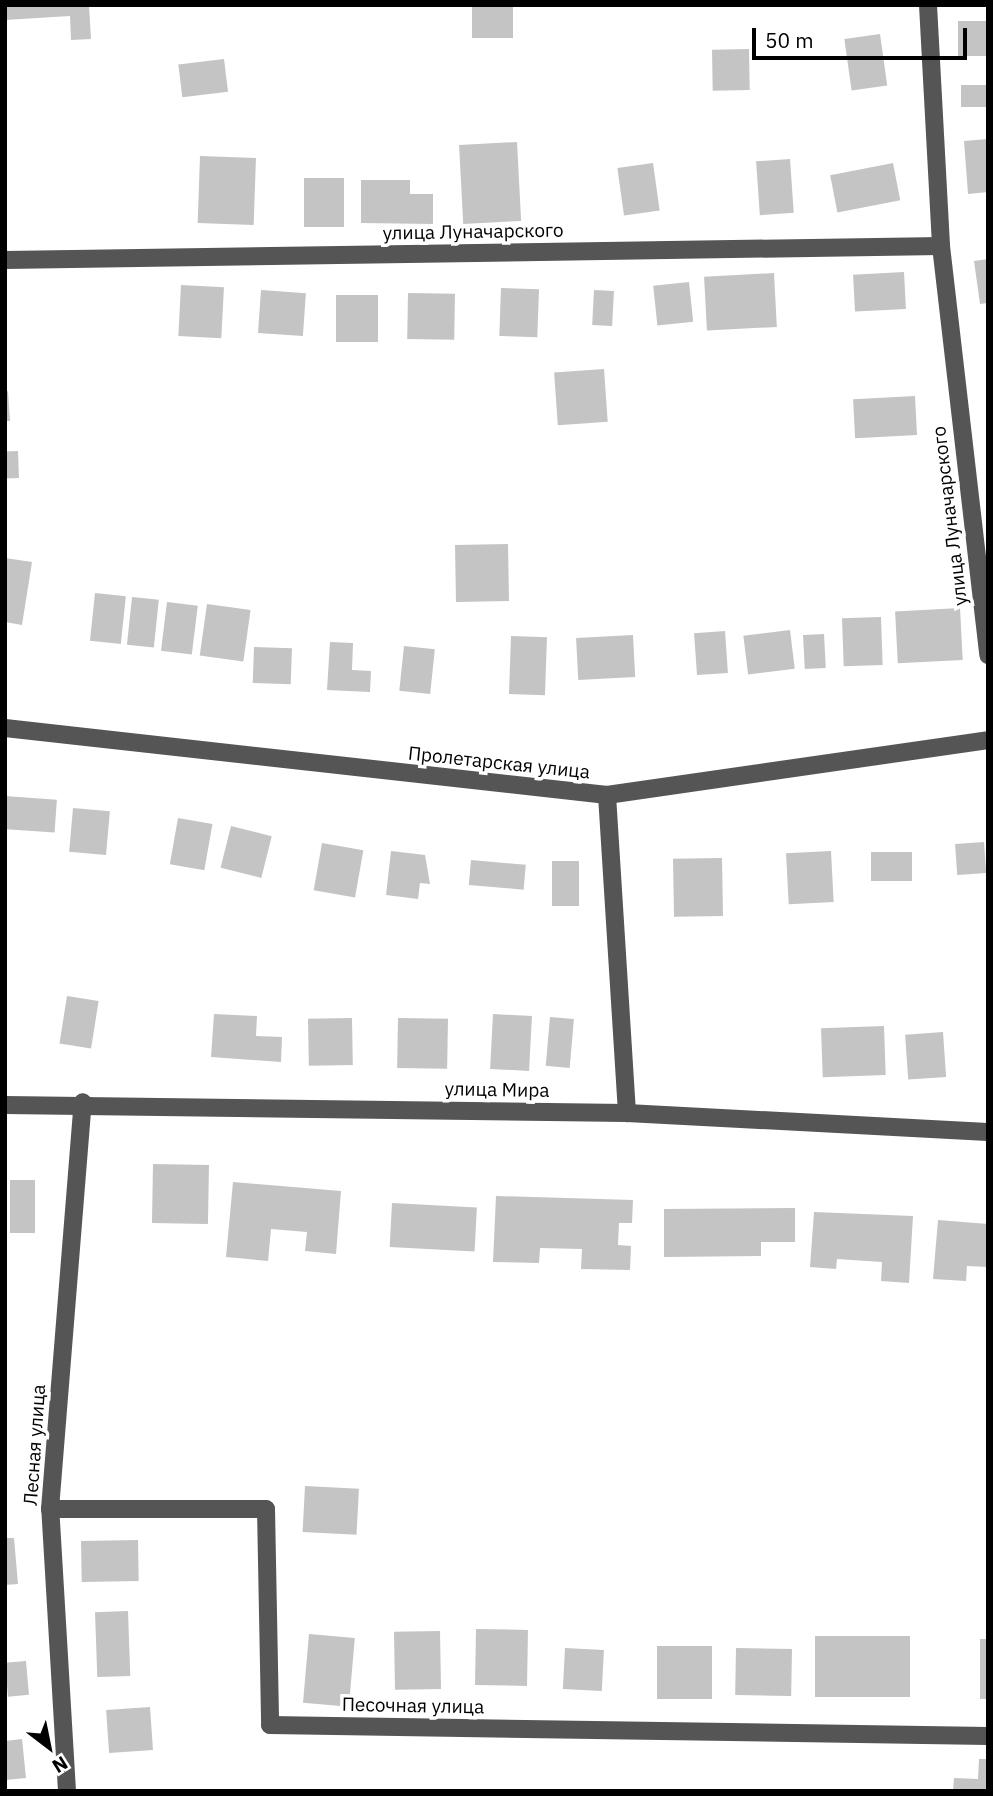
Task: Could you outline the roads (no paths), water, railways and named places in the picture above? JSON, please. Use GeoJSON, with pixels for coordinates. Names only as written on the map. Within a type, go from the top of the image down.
{"type":"FeatureCollection","features":[{"type":"Feature","properties":{"kind":"street","name":"улица Луначарского"},"geometry":{"type":"LineString","coordinates":[[928,5],[940,246],[988,655]]}},
{"type":"Feature","properties":{"kind":"street","name":"улица Луначарского"},"geometry":{"type":"LineString","coordinates":[[5,260],[940,246]]}},
{"type":"Feature","properties":{"kind":"street","name":"Пролетарская улица"},"geometry":{"type":"LineString","coordinates":[[5,728],[607,795],[988,740]]}},
{"type":"Feature","properties":{"kind":"street"},"geometry":{"type":"LineString","coordinates":[[607,795],[627,1113]]}},
{"type":"Feature","properties":{"kind":"street","name":"улица Мира"},"geometry":{"type":"LineString","coordinates":[[5,1105],[83,1102],[627,1113],[988,1132]]}},
{"type":"Feature","properties":{"kind":"street","name":"Лесная улица"},"geometry":{"type":"LineString","coordinates":[[66,1791],[50,1508],[83,1102]]}},
{"type":"Feature","properties":{"kind":"street","name":"Песочная улица"},"geometry":{"type":"LineString","coordinates":[[50,1508],[266,1509],[270,1725],[988,1736]]}}]}
